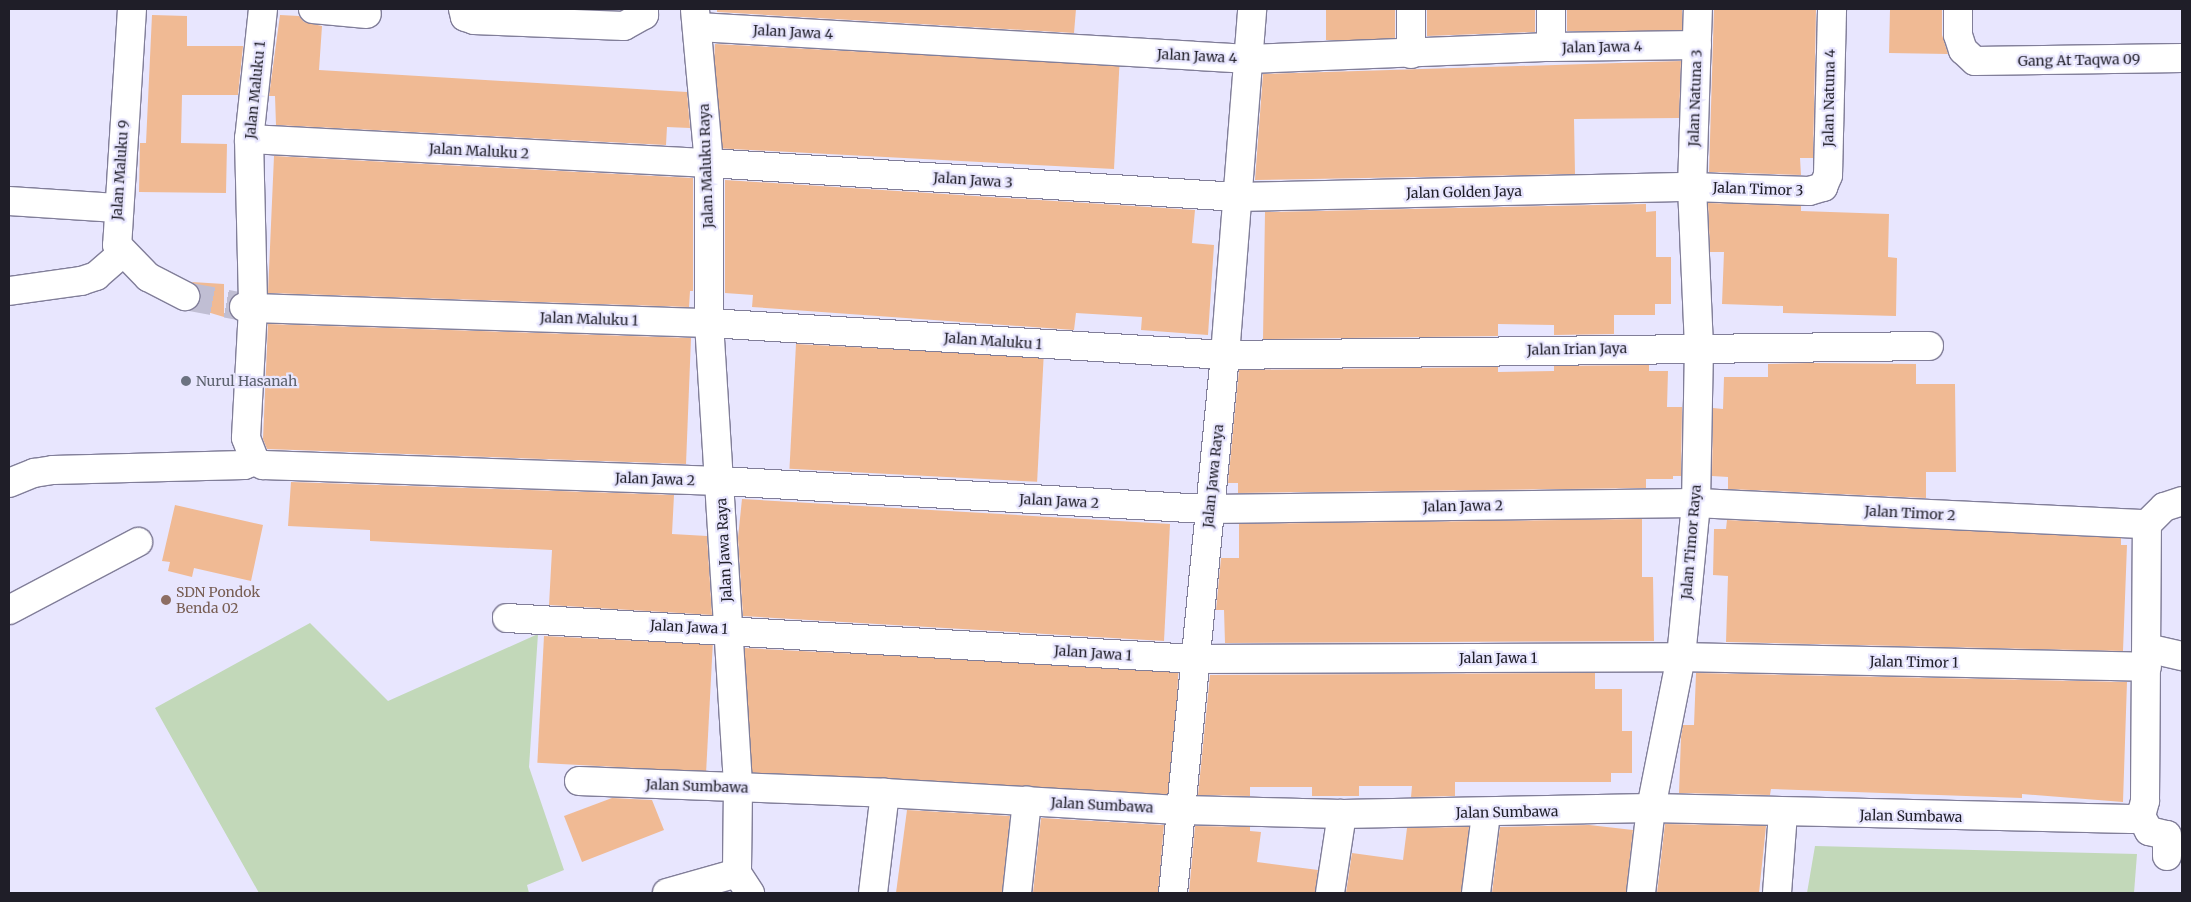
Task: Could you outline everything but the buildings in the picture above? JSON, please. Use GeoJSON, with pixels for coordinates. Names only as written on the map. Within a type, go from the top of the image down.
{"type":"FeatureCollection","features":[{"type":"Feature","properties":{"kind":"street","name":"Jalan Maluku 9"},"geometry":{"type":"LineString","coordinates":[[122,253],[115,232],[132,9]]}},
{"type":"Feature","properties":{"kind":"street","name":"Jalan Maluku 1"},"geometry":{"type":"LineString","coordinates":[[263,9],[249,139],[248,308],[709,323],[1225,355]]}},
{"type":"Feature","properties":{"kind":"street"},"geometry":{"type":"LineString","coordinates":[[314,9],[367,14]]}},
{"type":"Feature","properties":{"kind":"street"},"geometry":{"type":"LineString","coordinates":[[463,9],[465,17],[474,20],[624,26],[644,15],[644,9]]}},
{"type":"Feature","properties":{"kind":"street","name":"Jalan Jawa Raya"},"geometry":{"type":"LineString","coordinates":[[1173,893],[1183,810],[1196,659],[1220,509],[1225,355],[1252,9]]}},
{"type":"Feature","properties":{"kind":"street"},"geometry":{"type":"LineString","coordinates":[[1411,54],[1412,9]]}},
{"type":"Feature","properties":{"kind":"street"},"geometry":{"type":"LineString","coordinates":[[1551,9],[1551,47]]}},
{"type":"Feature","properties":{"kind":"street","name":"Jalan Natuna 3"},"geometry":{"type":"LineString","coordinates":[[1692,187],[1698,9]]}},
{"type":"Feature","properties":{"kind":"street","name":"Jalan Natuna 4"},"geometry":{"type":"LineString","coordinates":[[1823,187],[1828,175],[1832,9]]}},
{"type":"Feature","properties":{"kind":"street","name":"Gang At Taqwa 09"},"geometry":{"type":"LineString","coordinates":[[1958,9],[1958,35],[1963,50],[1975,61],[2182,58]]}},
{"type":"Feature","properties":{"kind":"street","name":"Jalan Jawa 4"},"geometry":{"type":"LineString","coordinates":[[696,18],[1248,59],[1551,47],[1697,45]]}},
{"type":"Feature","properties":{"kind":"street","name":"Jalan Maluku Raya"},"geometry":{"type":"LineString","coordinates":[[696,18],[709,163],[709,323]]}},
{"type":"Feature","properties":{"kind":"street","name":"Jalan Maluku 2"},"geometry":{"type":"LineString","coordinates":[[249,139],[709,163]]}},
{"type":"Feature","properties":{"kind":"street","name":"Jalan Jawa 3"},"geometry":{"type":"LineString","coordinates":[[709,163],[1237,197]]}},
{"type":"Feature","properties":{"kind":"street","name":"Jalan Timor 3"},"geometry":{"type":"LineString","coordinates":[[1692,187],[1809,191],[1823,187]]}},
{"type":"Feature","properties":{"kind":"street","name":"Jalan Golden Jaya"},"geometry":{"type":"LineString","coordinates":[[1237,197],[1692,187]]}},
{"type":"Feature","properties":{"kind":"street","name":"Jalan Timor Raya"},"geometry":{"type":"LineString","coordinates":[[1641,893],[1651,808],[1681,657],[1696,503],[1699,347],[1692,187]]}},
{"type":"Feature","properties":{"kind":"street"},"geometry":{"type":"LineString","coordinates":[[9,201],[117,208]]}},
{"type":"Feature","properties":{"kind":"street"},"geometry":{"type":"LineString","coordinates":[[9,291],[81,281],[96,276],[122,253],[148,277],[185,296]]}},
{"type":"Feature","properties":{"kind":"street"},"geometry":{"type":"LineString","coordinates":[[9,483],[34,472],[53,470],[244,465],[254,461],[246,438],[248,308]]}},
{"type":"Feature","properties":{"kind":"street","name":"Jalan Jawa Raya"},"geometry":{"type":"LineString","coordinates":[[709,323],[744,883]]}},
{"type":"Feature","properties":{"kind":"street","name":"Jalan Irian Jaya"},"geometry":{"type":"LineString","coordinates":[[1225,355],[1699,347],[1929,346]]}},
{"type":"Feature","properties":{"kind":"street","name":"Jalan Jawa 2"},"geometry":{"type":"LineString","coordinates":[[254,461],[263,465],[720,481],[1220,509],[1696,503]]}},
{"type":"Feature","properties":{"kind":"street"},"geometry":{"type":"LineString","coordinates":[[2167,856],[2167,835],[2149,831],[2141,816],[2145,801],[2147,657],[2136,523],[2164,507],[2182,501]]}},
{"type":"Feature","properties":{"kind":"street","name":"Jalan Timor 2"},"geometry":{"type":"LineString","coordinates":[[1696,503],[2136,523]]}},
{"type":"Feature","properties":{"kind":"street"},"geometry":{"type":"LineString","coordinates":[[9,610],[138,542]]}},
{"type":"Feature","properties":{"kind":"street","name":"Jalan Jawa 1"},"geometry":{"type":"LineString","coordinates":[[506,618],[728,629],[1196,659],[1681,657]]}},
{"type":"Feature","properties":{"kind":"street","name":"Jalan Timor 1"},"geometry":{"type":"LineString","coordinates":[[1681,657],[2182,656]]}},
{"type":"Feature","properties":{"kind":"street","name":"Jalan Sumbawa"},"geometry":{"type":"LineString","coordinates":[[579,781],[885,793],[1183,810],[1342,814],[1486,814],[1651,808],[1783,813],[2118,820],[2141,816]]}},
{"type":"Feature","properties":{"kind":"street"},"geometry":{"type":"LineString","coordinates":[[873,893],[885,793]]}},
{"type":"Feature","properties":{"kind":"street"},"geometry":{"type":"LineString","coordinates":[[1017,893],[1027,801]]}},
{"type":"Feature","properties":{"kind":"street"},"geometry":{"type":"LineString","coordinates":[[1777,893],[1783,813]]}},
{"type":"Feature","properties":{"kind":"street"},"geometry":{"type":"LineString","coordinates":[[1330,893],[1342,814]]}},
{"type":"Feature","properties":{"kind":"street"},"geometry":{"type":"LineString","coordinates":[[1476,893],[1486,814]]}},
{"type":"Feature","properties":{"kind":"street"},"geometry":{"type":"LineString","coordinates":[[667,893],[744,883]]}},
{"type":"Feature","properties":{"kind":"green space"},"geometry":{"type":"Polygon","coordinates":[[[310,623],[388,701],[538,634],[529,767],[564,870],[527,885],[529,893],[259,893],[155,708],[310,623]]]}},
{"type":"Feature","properties":{"kind":"green space"},"geometry":{"type":"Polygon","coordinates":[[[1815,846],[2137,854],[2134,893],[1807,893],[1815,846]]]}},
{"type":"Feature","properties":{"kind":"tunnel"},"geometry":{"type":"LineString","coordinates":[[185,296],[244,307]]}},
{"type":"Feature","properties":{"kind":"place","name":"Nurul Hasanah"},"geometry":{"type":"Point","coordinates":[186,381]}},
{"type":"Feature","properties":{"kind":"place","name":"SDN Pondok Benda 02"},"geometry":{"type":"Point","coordinates":[166,600]}}]}
